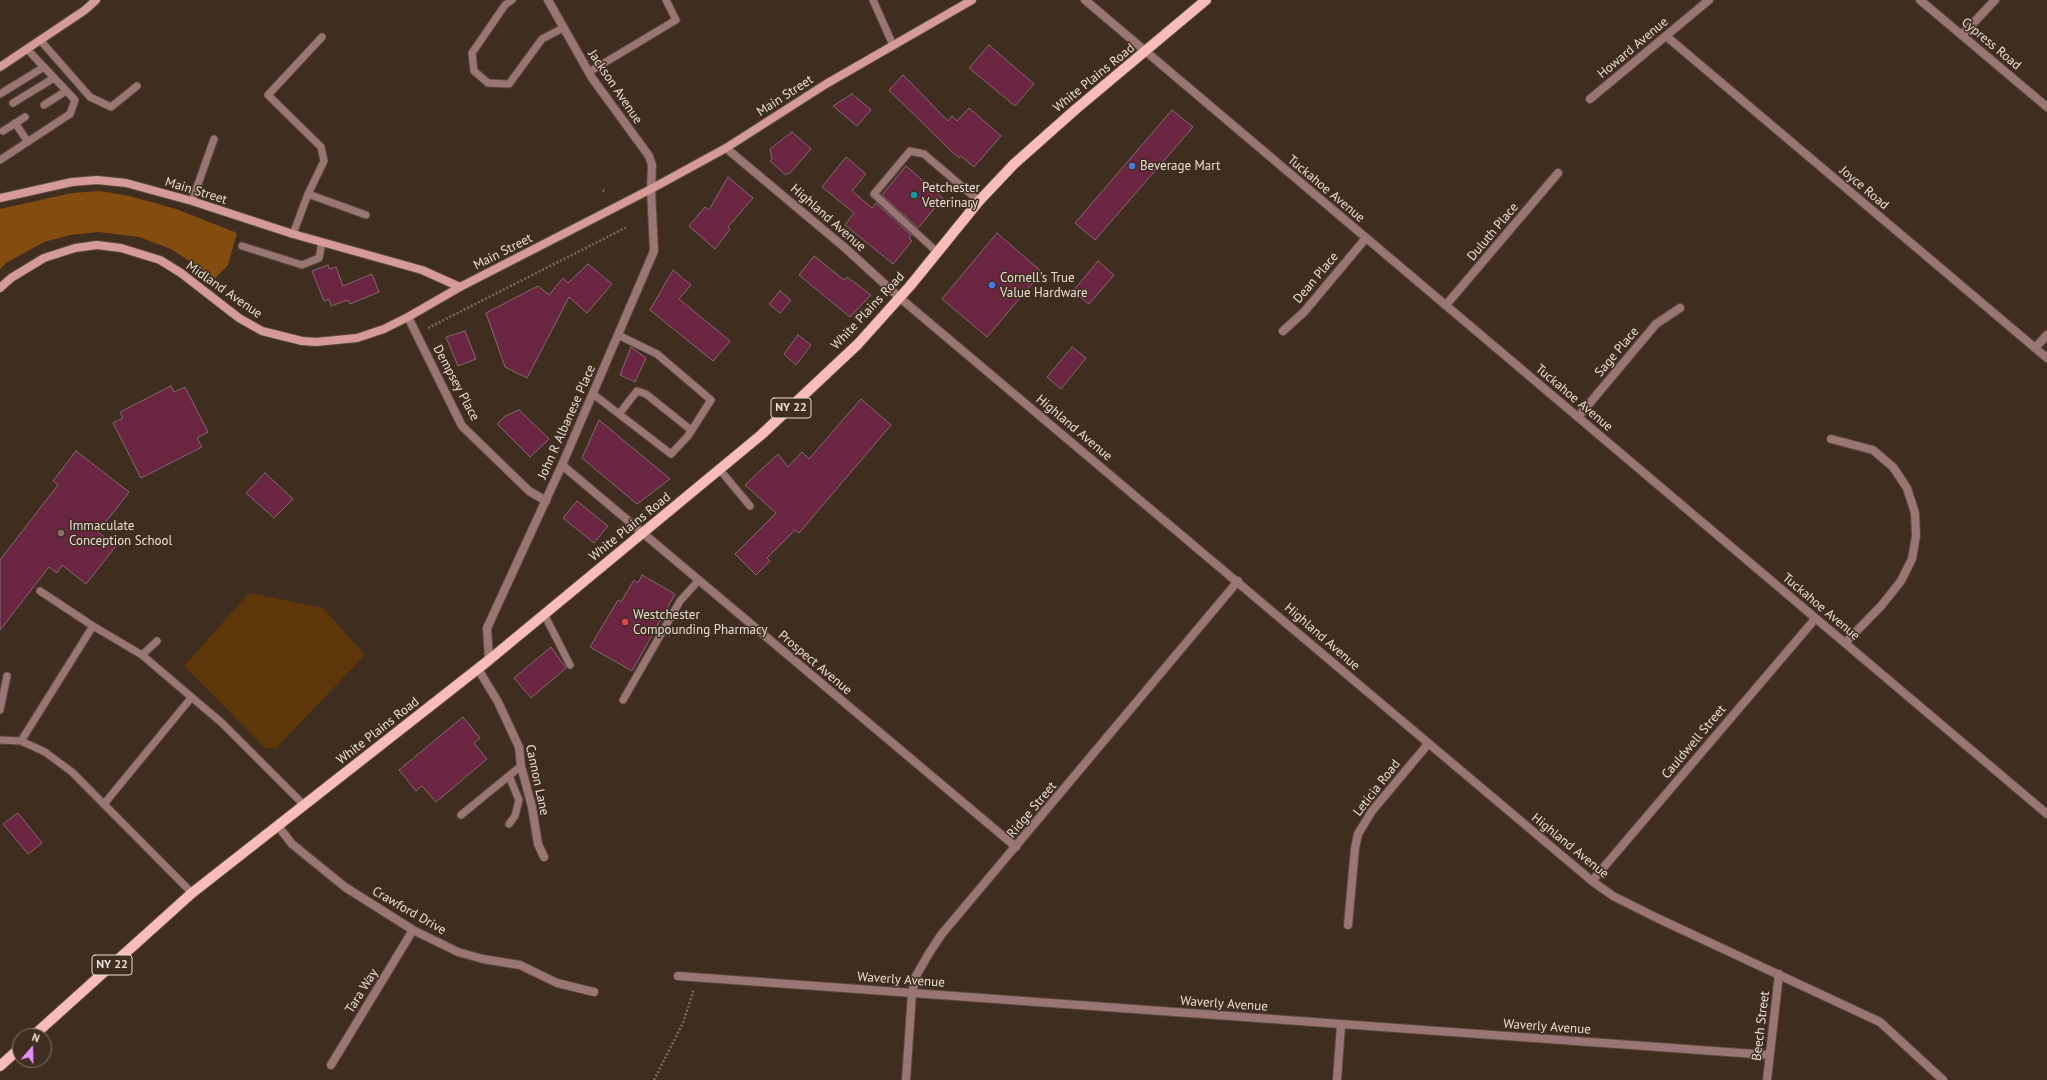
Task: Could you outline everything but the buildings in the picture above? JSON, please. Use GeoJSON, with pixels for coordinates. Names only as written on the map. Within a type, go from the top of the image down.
{"type":"FeatureCollection","features":[{"type":"Feature","properties":{"kind":"main road","name":"White Plains Road"},"geometry":{"type":"LineString","coordinates":[[42,1028],[192,894],[478,669],[720,470],[794,405],[858,344],[900,298],[980,201],[1014,164],[1039,140],[1146,52],[1206,0]]}},
{"type":"Feature","properties":{"kind":"main road"},"geometry":{"type":"LineString","coordinates":[[0,1066],[12,1055]]}},
{"type":"Feature","properties":{"kind":"street"},"geometry":{"type":"LineString","coordinates":[[0,66],[27,49],[96,0]]}},
{"type":"Feature","properties":{"kind":"street","name":"Jackson Avenue"},"geometry":{"type":"LineString","coordinates":[[548,0],[588,72],[648,156],[652,165],[651,189]]}},
{"type":"Feature","properties":{"kind":"street","name":"Main Street"},"geometry":{"type":"LineString","coordinates":[[0,198],[72,182],[97,180],[126,183],[192,201],[293,234],[422,270],[460,288],[651,189],[726,148],[826,84],[972,0]]}},
{"type":"Feature","properties":{"kind":"street","name":"Tuckahoe Avenue"},"geometry":{"type":"LineString","coordinates":[[1085,0],[2047,814]]}},
{"type":"Feature","properties":{"kind":"street","name":"Howard Avenue"},"geometry":{"type":"LineString","coordinates":[[1590,99],[1709,0]]}},
{"type":"Feature","properties":{"kind":"street","name":"Cypress Road"},"geometry":{"type":"LineString","coordinates":[[1920,0],[2047,107]]}},
{"type":"Feature","properties":{"kind":"street"},"geometry":{"type":"LineString","coordinates":[[1962,35],[1995,0]]}},
{"type":"Feature","properties":{"kind":"street","name":"Joyce Road"},"geometry":{"type":"LineString","coordinates":[[1666,36],[2047,358]]}},
{"type":"Feature","properties":{"kind":"street","name":"Highland Avenue"},"geometry":{"type":"LineString","coordinates":[[726,148],[844,247],[900,298],[1238,581],[1428,744],[1592,881],[1613,896],[1880,1022],[1944,1080]]}},
{"type":"Feature","properties":{"kind":"street","name":"Duluth Place"},"geometry":{"type":"LineString","coordinates":[[1446,305],[1558,173]]}},
{"type":"Feature","properties":{"kind":"street","name":"John R Albanese Place"},"geometry":{"type":"LineString","coordinates":[[489,660],[487,628],[562,465],[654,251],[651,189]]}},
{"type":"Feature","properties":{"kind":"street","name":"Dean Place"},"geometry":{"type":"LineString","coordinates":[[1283,331],[1304,312],[1366,238]]}},
{"type":"Feature","properties":{"kind":"street","name":"Midland Avenue"},"geometry":{"type":"LineString","coordinates":[[0,288],[11,278],[44,258],[75,248],[97,245],[120,248],[160,260],[181,273],[239,318],[262,331],[284,337],[316,342],[337,342],[379,332],[460,288]]}},
{"type":"Feature","properties":{"kind":"street","name":"Sage Place"},"geometry":{"type":"LineString","coordinates":[[1578,417],[1656,324],[1680,308]]}},
{"type":"Feature","properties":{"kind":"street","name":"Dempsey Place"},"geometry":{"type":"LineString","coordinates":[[408,317],[462,426],[529,491],[546,501]]}},
{"type":"Feature","properties":{"kind":"street"},"geometry":{"type":"LineString","coordinates":[[2035,348],[2047,335]]}},
{"type":"Feature","properties":{"kind":"street"},"geometry":{"type":"LineString","coordinates":[[1830,439],[1873,450],[1893,467],[1907,488],[1915,513],[1916,536],[1912,559],[1901,581],[1881,606],[1845,643]]}},
{"type":"Feature","properties":{"kind":"street","name":"Prospect Avenue"},"geometry":{"type":"LineString","coordinates":[[562,465],[698,581],[1016,847]]}},
{"type":"Feature","properties":{"kind":"street","name":"Ridge Street"},"geometry":{"type":"LineString","coordinates":[[906,1080],[912,993],[916,976],[941,935],[1238,581]]}},
{"type":"Feature","properties":{"kind":"street","name":"Cauldwell Street"},"geometry":{"type":"LineString","coordinates":[[1592,881],[1815,619]]}},
{"type":"Feature","properties":{"kind":"street","name":"Cannon Lane"},"geometry":{"type":"LineString","coordinates":[[478,669],[498,702],[519,747],[521,766],[532,807],[538,844],[544,857]]}},
{"type":"Feature","properties":{"kind":"street","name":"Leticia Road"},"geometry":{"type":"LineString","coordinates":[[1348,925],[1355,848],[1358,834],[1372,810],[1428,744]]}},
{"type":"Feature","properties":{"kind":"street","name":"Crawford Drive"},"geometry":{"type":"LineString","coordinates":[[278,826],[292,844],[345,887],[413,930],[458,952],[483,960],[520,965],[557,983],[594,992]]}},
{"type":"Feature","properties":{"kind":"street","name":"Tara Way"},"geometry":{"type":"LineString","coordinates":[[331,1065],[413,930]]}},
{"type":"Feature","properties":{"kind":"street","name":"Beech Street"},"geometry":{"type":"LineString","coordinates":[[1767,1080],[1779,974]]}},
{"type":"Feature","properties":{"kind":"street","name":"Waverly Avenue"},"geometry":{"type":"LineString","coordinates":[[678,976],[1769,1055]]}},
{"type":"Feature","properties":{"kind":"street"},"geometry":{"type":"LineString","coordinates":[[1337,1080],[1341,1025]]}},
{"type":"Feature","properties":{"kind":"lane"},"geometry":{"type":"LineString","coordinates":[[512,0],[505,5],[472,53],[474,71],[488,83],[509,84],[542,39],[563,28]]}},
{"type":"Feature","properties":{"kind":"lane"},"geometry":{"type":"LineString","coordinates":[[588,72],[676,20],[666,0]]}},
{"type":"Feature","properties":{"kind":"lane"},"geometry":{"type":"LineString","coordinates":[[873,0],[893,45]]}},
{"type":"Feature","properties":{"kind":"lane"},"geometry":{"type":"LineString","coordinates":[[293,234],[308,194],[324,161],[321,148],[268,95],[322,38]]}},
{"type":"Feature","properties":{"kind":"lane"},"geometry":{"type":"LineString","coordinates":[[40,40],[90,97],[111,107],[137,86]]}},
{"type":"Feature","properties":{"kind":"lane"},"geometry":{"type":"LineString","coordinates":[[0,160],[70,114],[75,100],[27,49]]}},
{"type":"Feature","properties":{"kind":"lane"},"geometry":{"type":"LineString","coordinates":[[0,94],[44,67]]}},
{"type":"Feature","properties":{"kind":"lane"},"geometry":{"type":"LineString","coordinates":[[13,103],[54,78]]}},
{"type":"Feature","properties":{"kind":"lane"},"geometry":{"type":"LineString","coordinates":[[44,105],[66,91]]}},
{"type":"Feature","properties":{"kind":"lane"},"geometry":{"type":"LineString","coordinates":[[3,131],[25,117]]}},
{"type":"Feature","properties":{"kind":"lane"},"geometry":{"type":"LineString","coordinates":[[15,123],[28,142]]}},
{"type":"Feature","properties":{"kind":"lane"},"geometry":{"type":"LineString","coordinates":[[192,201],[214,139]]}},
{"type":"Feature","properties":{"kind":"lane"},"geometry":{"type":"LineString","coordinates":[[937,252],[874,194],[910,151],[924,154],[980,201]]}},
{"type":"Feature","properties":{"kind":"lane"},"geometry":{"type":"LineString","coordinates":[[308,194],[366,215]]}},
{"type":"Feature","properties":{"kind":"lane"},"geometry":{"type":"LineString","coordinates":[[242,246],[302,265],[319,258],[322,242]]}},
{"type":"Feature","properties":{"kind":"lane"},"geometry":{"type":"LineString","coordinates":[[593,394],[671,454],[691,430],[711,400],[657,354],[618,335]]}},
{"type":"Feature","properties":{"kind":"lane"},"geometry":{"type":"LineString","coordinates":[[619,414],[637,391],[646,394],[691,430]]}},
{"type":"Feature","properties":{"kind":"lane"},"geometry":{"type":"LineString","coordinates":[[720,470],[750,506]]}},
{"type":"Feature","properties":{"kind":"lane"},"geometry":{"type":"LineString","coordinates":[[622,700],[680,601],[698,581]]}},
{"type":"Feature","properties":{"kind":"lane"},"geometry":{"type":"LineString","coordinates":[[40,591],[93,626],[142,655],[222,723],[304,805]]}},
{"type":"Feature","properties":{"kind":"lane"},"geometry":{"type":"LineString","coordinates":[[544,614],[570,664]]}},
{"type":"Feature","properties":{"kind":"lane"},"geometry":{"type":"LineString","coordinates":[[21,741],[93,626]]}},
{"type":"Feature","properties":{"kind":"lane"},"geometry":{"type":"LineString","coordinates":[[142,655],[157,641]]}},
{"type":"Feature","properties":{"kind":"lane"},"geometry":{"type":"LineString","coordinates":[[0,710],[7,676]]}},
{"type":"Feature","properties":{"kind":"lane"},"geometry":{"type":"LineString","coordinates":[[104,804],[191,698]]}},
{"type":"Feature","properties":{"kind":"lane"},"geometry":{"type":"LineString","coordinates":[[0,740],[21,741],[45,752],[72,772],[192,894]]}},
{"type":"Feature","properties":{"kind":"lane"},"geometry":{"type":"LineString","coordinates":[[461,814],[521,766]]}},
{"type":"Feature","properties":{"kind":"lane"},"geometry":{"type":"LineString","coordinates":[[508,824],[515,816],[519,800],[509,776]]}},
{"type":"Feature","properties":{"kind":"path"},"geometry":{"type":"LineString","coordinates":[[428,328],[625,228],[624,227]]}},
{"type":"Feature","properties":{"kind":"path"},"geometry":{"type":"LineString","coordinates":[[654,1080],[683,1023],[698,978]]}},
{"type":"Feature","properties":{"kind":"shaded area"},"geometry":{"type":"Polygon","coordinates":[[[99,191],[130,196],[176,209],[237,233],[228,265],[215,278],[171,249],[139,237],[98,232],[70,235],[44,242],[6,263],[0,269],[0,209],[72,193],[99,191]]]}},
{"type":"Feature","properties":{"kind":"shaded area"},"geometry":{"type":"Polygon","coordinates":[[[249,593],[323,608],[365,655],[276,748],[266,749],[184,666],[249,593]]]}},
{"type":"Feature","properties":{"kind":"place","name":"Beverage Mart"},"geometry":{"type":"Point","coordinates":[1132,166]}},
{"type":"Feature","properties":{"kind":"place","name":"Petchester Veterinary"},"geometry":{"type":"Point","coordinates":[914,195]}},
{"type":"Feature","properties":{"kind":"place","name":"Cornell's True Value Hardware"},"geometry":{"type":"Point","coordinates":[992,285]}},
{"type":"Feature","properties":{"kind":"place","name":"Immaculate Conception School"},"geometry":{"type":"Point","coordinates":[61,533]}},
{"type":"Feature","properties":{"kind":"place","name":"Westchester Compounding Pharmacy"},"geometry":{"type":"Point","coordinates":[625,622]}}]}
